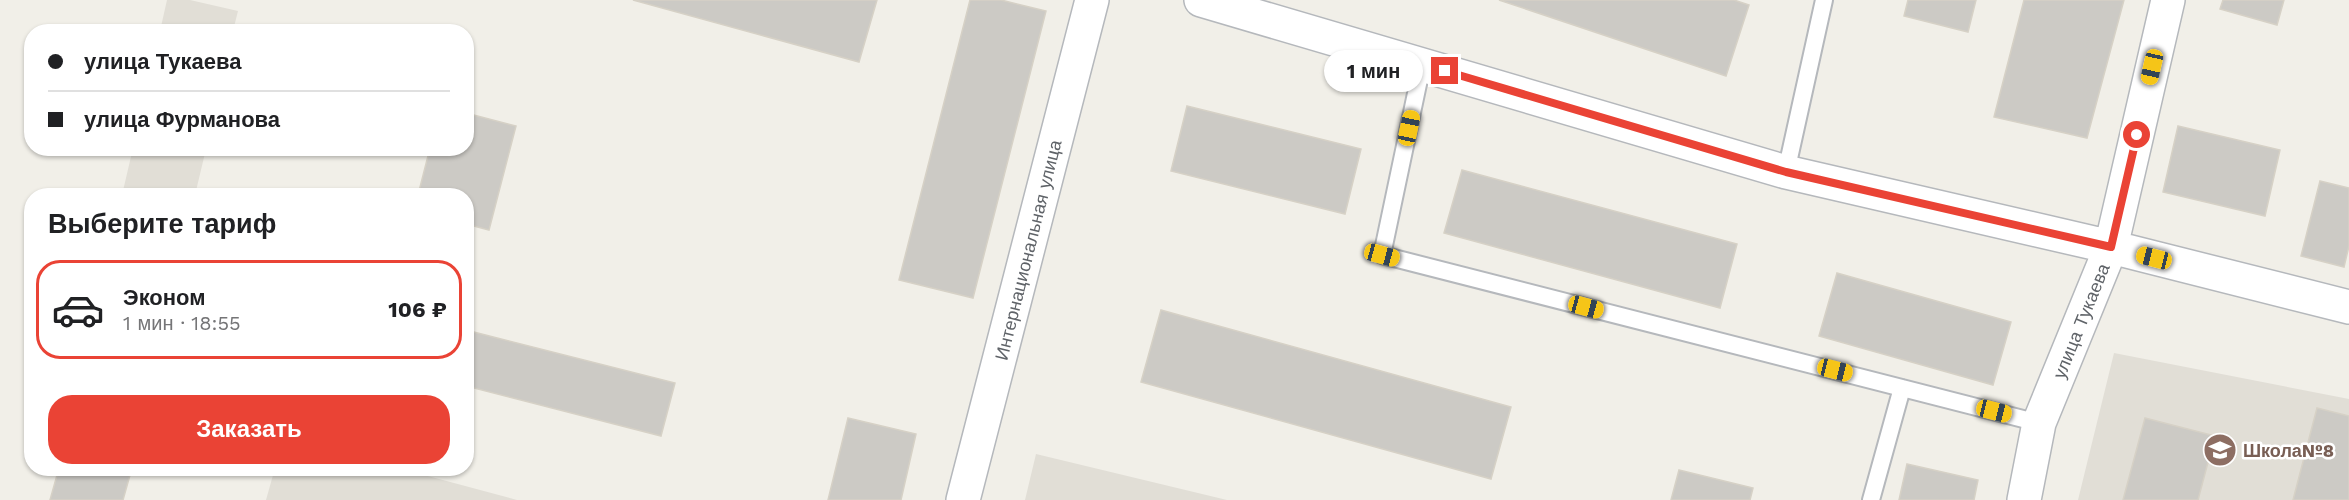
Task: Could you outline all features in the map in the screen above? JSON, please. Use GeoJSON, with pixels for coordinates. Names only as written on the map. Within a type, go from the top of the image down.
{"type":"FeatureCollection","features":[{"type":"Feature","properties":{"kind":"street","name":"Интернациональная улица"},"geometry":{"type":"LineString","coordinates":[[963,500],[1092,0]]}},
{"type":"Feature","properties":{"kind":"street"},"geometry":{"type":"LineString","coordinates":[[1201,0],[1786,172],[2111,247],[2349,307]]}},
{"type":"Feature","properties":{"kind":"street","name":"улица Тукаева"},"geometry":{"type":"LineString","coordinates":[[2024,500],[2039,423],[2111,247],[2168,0]]}},
{"type":"Feature","properties":{"kind":"lane"},"geometry":{"type":"LineString","coordinates":[[1786,172],[1824,0]]}},
{"type":"Feature","properties":{"kind":"lane"},"geometry":{"type":"LineString","coordinates":[[1422,65],[1382,255],[2039,423]]}},
{"type":"Feature","properties":{"kind":"lane"},"geometry":{"type":"LineString","coordinates":[[1871,500],[1902,388]]}},
{"type":"Feature","properties":{"kind":"shaded area"},"geometry":{"type":"Polygon","coordinates":[[[167,0],[190,0],[238,11],[235,24],[162,24],[167,0]]]}},
{"type":"Feature","properties":{"kind":"shaded area"},"geometry":{"type":"Polygon","coordinates":[[[131,156],[204,156],[197,188],[124,188],[131,156]]]}},
{"type":"Feature","properties":{"kind":"shaded area","name":"Школа№8"},"geometry":{"type":"Polygon","coordinates":[[[2114,353],[2349,399],[2349,500],[2078,500],[2114,353]]]}},
{"type":"Feature","properties":{"kind":"shaded area"},"geometry":{"type":"Polygon","coordinates":[[[1036,454],[1227,500],[1025,500],[1036,454]]]}},
{"type":"Feature","properties":{"kind":"shaded area"},"geometry":{"type":"Polygon","coordinates":[[[273,476],[428,476],[517,500],[266,500],[273,476]]]}},
{"type":"Feature","properties":{"kind":"building"},"geometry":{"type":"Polygon","coordinates":[[[633,0],[877,0],[859,62],[633,0]]]}},
{"type":"Feature","properties":{"kind":"building"},"geometry":{"type":"Polygon","coordinates":[[[970,0],[1001,0],[1046,11],[973,298],[899,280],[970,0]]]}},
{"type":"Feature","properties":{"kind":"building"},"geometry":{"type":"Polygon","coordinates":[[[1499,0],[1734,0],[1749,5],[1726,76],[1499,0]]]}},
{"type":"Feature","properties":{"kind":"building"},"geometry":{"type":"Polygon","coordinates":[[[1908,0],[1976,0],[1968,32],[1904,16],[1908,0]]]}},
{"type":"Feature","properties":{"kind":"building"},"geometry":{"type":"Polygon","coordinates":[[[2024,0],[2124,0],[2087,138],[1994,117],[2024,0]]]}},
{"type":"Feature","properties":{"kind":"building"},"geometry":{"type":"Polygon","coordinates":[[[2223,0],[2284,0],[2277,25],[2220,9],[2223,0]]]}},
{"type":"Feature","properties":{"kind":"building"},"geometry":{"type":"Polygon","coordinates":[[[1187,106],[1361,149],[1345,214],[1171,171],[1187,106]]]}},
{"type":"Feature","properties":{"kind":"building"},"geometry":{"type":"Polygon","coordinates":[[[474,115],[516,126],[489,230],[474,226],[474,188],[420,188],[428,156],[474,156],[474,115]]]}},
{"type":"Feature","properties":{"kind":"building"},"geometry":{"type":"Polygon","coordinates":[[[2178,126],[2280,150],[2265,216],[2163,192],[2178,126]]]}},
{"type":"Feature","properties":{"kind":"building"},"geometry":{"type":"Polygon","coordinates":[[[1462,170],[1737,244],[1720,308],[1444,233],[1462,170]]]}},
{"type":"Feature","properties":{"kind":"building"},"geometry":{"type":"Polygon","coordinates":[[[2320,181],[2349,188],[2349,246],[2344,267],[2301,256],[2320,181]]]}},
{"type":"Feature","properties":{"kind":"building"},"geometry":{"type":"Polygon","coordinates":[[[1837,273],[2011,322],[1993,385],[1819,336],[1837,273]]]}},
{"type":"Feature","properties":{"kind":"building"},"geometry":{"type":"Polygon","coordinates":[[[1161,310],[1511,407],[1491,479],[1141,382],[1161,310]]]}},
{"type":"Feature","properties":{"kind":"building"},"geometry":{"type":"Polygon","coordinates":[[[474,332],[675,383],[661,436],[474,388],[474,332]]]}},
{"type":"Feature","properties":{"kind":"building"},"geometry":{"type":"Polygon","coordinates":[[[2317,408],[2349,416],[2349,500],[2293,500],[2317,408]]]}},
{"type":"Feature","properties":{"kind":"building"},"geometry":{"type":"Polygon","coordinates":[[[848,418],[916,434],[901,500],[828,500],[848,418]]]}},
{"type":"Feature","properties":{"kind":"building"},"geometry":{"type":"Polygon","coordinates":[[[2145,418],[2215,436],[2198,500],[2123,500],[2145,418]]]}},
{"type":"Feature","properties":{"kind":"building"},"geometry":{"type":"Polygon","coordinates":[[[1907,464],[1978,480],[1974,500],[1899,500],[1907,464]]]}},
{"type":"Feature","properties":{"kind":"building"},"geometry":{"type":"Polygon","coordinates":[[[1679,470],[1753,488],[1750,500],[1671,500],[1679,470]]]}},
{"type":"Feature","properties":{"kind":"building"},"geometry":{"type":"Polygon","coordinates":[[[57,476],[130,476],[123,500],[50,500],[57,476]]]}},
{"type":"Feature","properties":{"kind":"place","name":"Школа№8"},"geometry":{"type":"Point","coordinates":[2220,450]}},
{"type":"Feature","properties":{"kind":"route"},"geometry":{"type":"LineString","coordinates":[[1445,71],[1786,172],[2111,247],[2137,135]]}}]}
